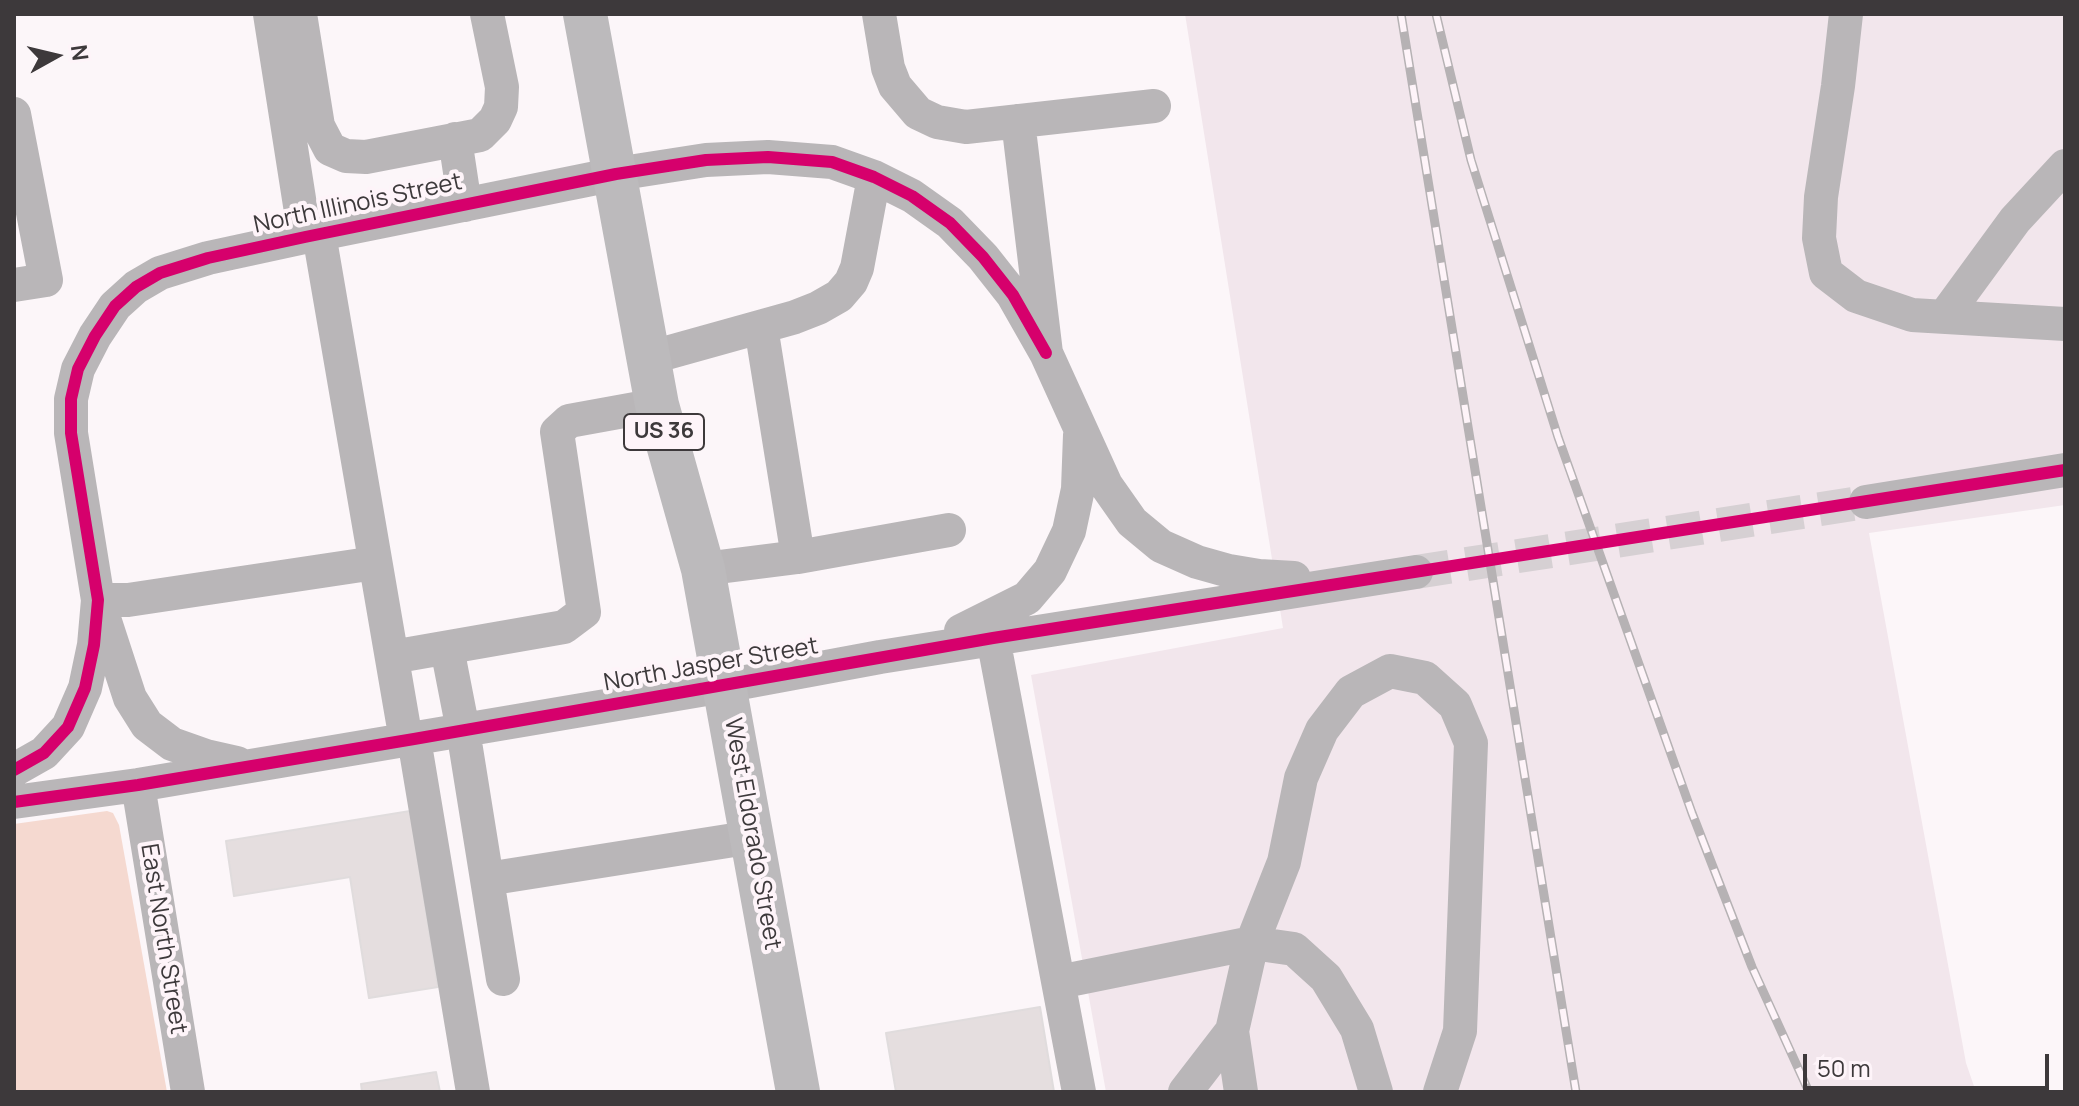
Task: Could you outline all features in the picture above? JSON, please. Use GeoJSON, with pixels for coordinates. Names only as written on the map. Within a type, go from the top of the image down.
{"type":"FeatureCollection","features":[{"type":"Feature","properties":{"kind":"main road","name":"West Eldorado Street"},"geometry":{"type":"LineString","coordinates":[[585,14],[657,405],[703,569],[798,1092]]}},
{"type":"Feature","properties":{"kind":"street"},"geometry":{"type":"LineString","coordinates":[[270,14],[410,740],[473,1092]]}},
{"type":"Feature","properties":{"kind":"street"},"geometry":{"type":"LineString","coordinates":[[300,14],[318,126],[330,149],[346,156],[366,157],[480,135],[495,120],[501,107],[502,87],[487,14]]}},
{"type":"Feature","properties":{"kind":"street"},"geometry":{"type":"LineString","coordinates":[[879,14],[888,68],[901,94],[918,113],[937,122],[966,127],[1154,106]]}},
{"type":"Feature","properties":{"kind":"street"},"geometry":{"type":"LineString","coordinates":[[1846,14],[1821,197],[1819,238],[1826,273],[1856,296],[1912,315],[2065,324]]}},
{"type":"Feature","properties":{"kind":"street"},"geometry":{"type":"LineString","coordinates":[[14,114],[30,283]]}},
{"type":"Feature","properties":{"kind":"street"},"geometry":{"type":"LineString","coordinates":[[1018,121],[1046,353]]}},
{"type":"Feature","properties":{"kind":"street"},"geometry":{"type":"LineString","coordinates":[[455,139],[465,205]]}},
{"type":"Feature","properties":{"kind":"street","name":"North Illinois Street"},"geometry":{"type":"LineString","coordinates":[[14,770],[44,753],[68,727],[85,688],[94,645],[98,600],[71,433],[71,399],[78,369],[115,306],[136,287],[160,273],[208,258],[312,235],[616,174],[706,160],[768,157],[832,162],[874,177],[912,196],[950,223],[983,257],[1013,295],[1046,353]]}},
{"type":"Feature","properties":{"kind":"street"},"geometry":{"type":"LineString","coordinates":[[1944,317],[2015,220],[2065,166]]}},
{"type":"Feature","properties":{"kind":"street"},"geometry":{"type":"LineString","coordinates":[[648,358],[761,327],[818,308],[839,296],[851,282],[862,249],[874,177]]}},
{"type":"Feature","properties":{"kind":"street"},"geometry":{"type":"LineString","coordinates":[[761,327],[798,557]]}},
{"type":"Feature","properties":{"kind":"street","name":"North Jasper Street"},"geometry":{"type":"LineString","coordinates":[[14,802],[410,740],[993,638],[1406,574],[1340,579],[1259,576],[1197,562],[1161,546],[1132,522],[1106,485],[1046,353]]}},
{"type":"Feature","properties":{"kind":"street"},"geometry":{"type":"LineString","coordinates":[[392,657],[564,627],[584,612],[557,432],[569,421],[657,405]]}},
{"type":"Feature","properties":{"kind":"street"},"geometry":{"type":"LineString","coordinates":[[880,657],[948,637],[998,615],[1027,598],[1050,571],[1069,531],[1078,489],[1080,429]]}},
{"type":"Feature","properties":{"kind":"street"},"geometry":{"type":"LineString","coordinates":[[1866,502],[2065,470]]}},
{"type":"Feature","properties":{"kind":"street"},"geometry":{"type":"LineString","coordinates":[[703,569],[798,557],[949,530]]}},
{"type":"Feature","properties":{"kind":"street"},"geometry":{"type":"LineString","coordinates":[[249,766],[172,744],[147,725],[130,698],[98,600],[128,600],[375,563]]}},
{"type":"Feature","properties":{"kind":"street"},"geometry":{"type":"LineString","coordinates":[[993,638],[1079,1092]]}},
{"type":"Feature","properties":{"kind":"street"},"geometry":{"type":"LineString","coordinates":[[447,648],[503,979]]}},
{"type":"Feature","properties":{"kind":"street"},"geometry":{"type":"LineString","coordinates":[[1241,1092],[1232,1031],[1252,943],[1284,862],[1301,778],[1322,730],[1351,692],[1390,671],[1425,678],[1455,705],[1471,743],[1460,1031],[1440,1092]]}},
{"type":"Feature","properties":{"kind":"street","name":"East North Street"},"geometry":{"type":"LineString","coordinates":[[138,785],[188,1092]]}},
{"type":"Feature","properties":{"kind":"street"},"geometry":{"type":"LineString","coordinates":[[487,879],[753,837]]}},
{"type":"Feature","properties":{"kind":"street"},"geometry":{"type":"LineString","coordinates":[[1059,982],[1252,943],[1294,949],[1326,978],[1357,1029],[1376,1092]]}},
{"type":"Feature","properties":{"kind":"street"},"geometry":{"type":"LineString","coordinates":[[1185,1092],[1232,1031]]}},
{"type":"Feature","properties":{"kind":"shaded area"},"geometry":{"type":"Polygon","coordinates":[[[1185,14],[2065,14],[2065,505],[1869,533],[1966,1063],[1976,1092],[1106,1092],[1031,675],[1283,628],[1185,14]]]}},
{"type":"Feature","properties":{"kind":"shaded area"},"geometry":{"type":"Polygon","coordinates":[[[107,811],[113,813],[119,825],[167,1092],[14,1092],[14,824],[107,811]]]}},
{"type":"Feature","properties":{"kind":"building"},"geometry":{"type":"Polygon","coordinates":[[[410,811],[438,987],[369,998],[350,877],[234,896],[226,841],[410,811]]]}},
{"type":"Feature","properties":{"kind":"building"},"geometry":{"type":"Polygon","coordinates":[[[1040,1007],[1054,1092],[896,1092],[886,1033],[1040,1007]]]}},
{"type":"Feature","properties":{"kind":"building"},"geometry":{"type":"Polygon","coordinates":[[[436,1072],[440,1092],[362,1092],[361,1084],[436,1072]]]}},
{"type":"Feature","properties":{"kind":"tunnel"},"geometry":{"type":"LineString","coordinates":[[1416,572],[1866,502]]}},
{"type":"Feature","properties":{"kind":"railway"},"geometry":{"type":"LineString","coordinates":[[1401,14],[1576,1092]]}},
{"type":"Feature","properties":{"kind":"railway"},"geometry":{"type":"LineString","coordinates":[[1436,14],[1471,160],[1558,437],[1692,813],[1752,967],[1809,1092]]}},
{"type":"Feature","properties":{"kind":"cycle path"},"geometry":{"type":"LineString","coordinates":[[14,770],[44,753],[68,727],[85,688],[94,645],[98,600],[71,433],[71,399],[78,369],[115,306],[136,287],[160,273],[208,258],[616,174],[706,160],[768,157],[832,162],[874,177],[912,196],[950,223],[983,257],[1013,295],[1046,353]]}},
{"type":"Feature","properties":{"kind":"cycle path"},"geometry":{"type":"LineString","coordinates":[[14,802],[138,785],[414,739],[993,638],[2065,470]]}}]}
